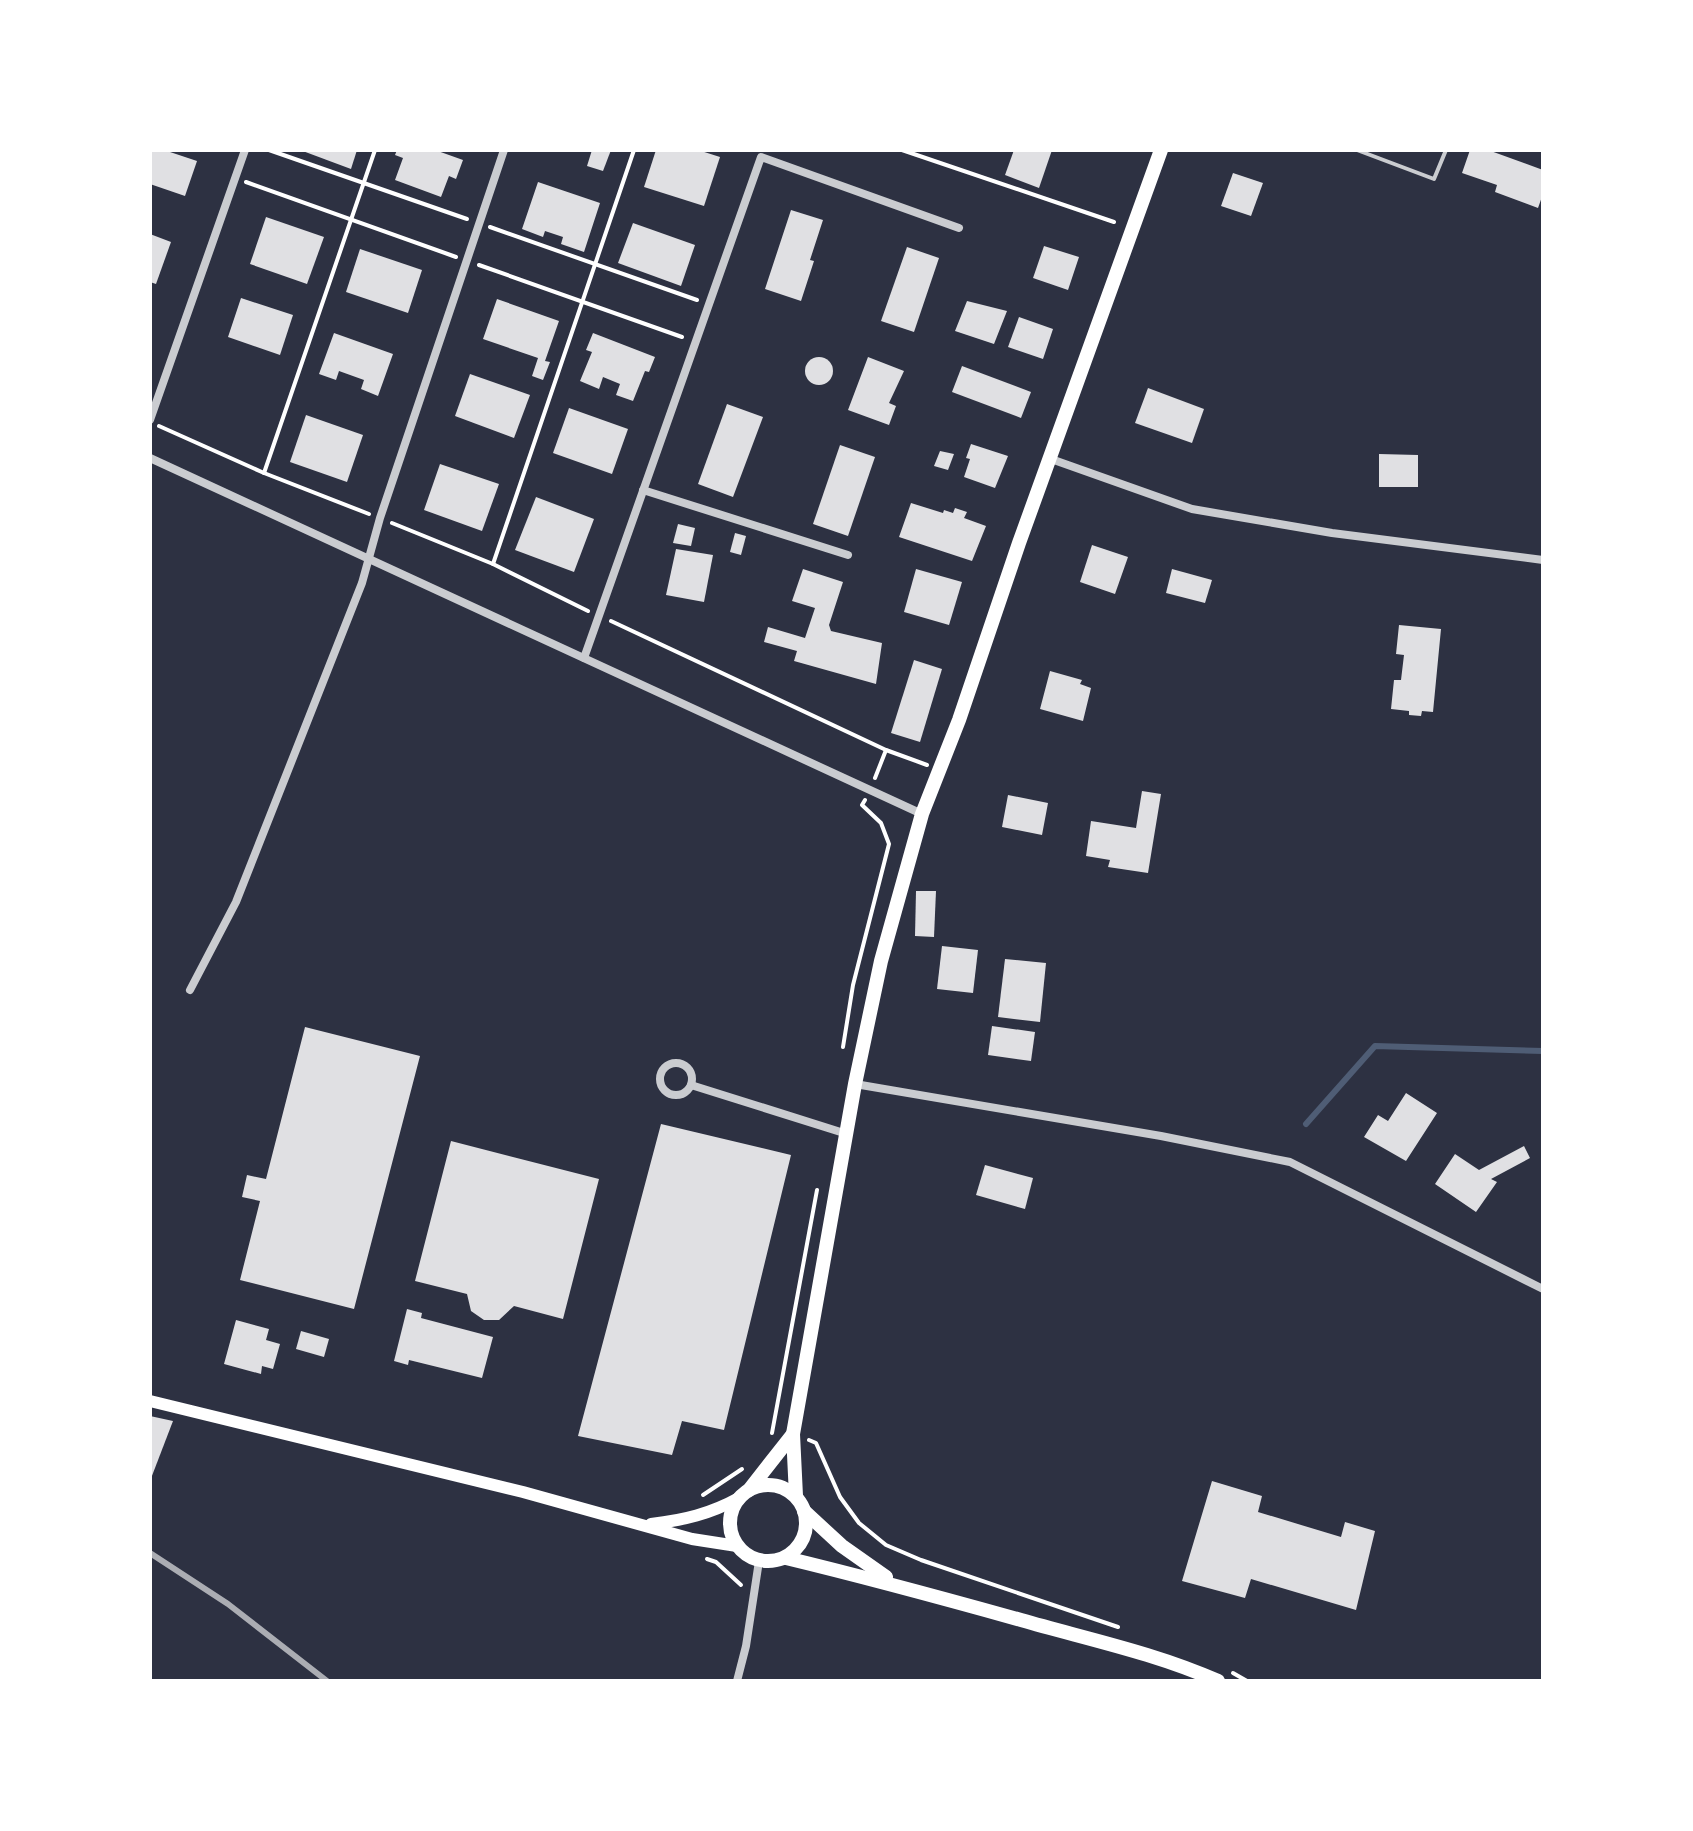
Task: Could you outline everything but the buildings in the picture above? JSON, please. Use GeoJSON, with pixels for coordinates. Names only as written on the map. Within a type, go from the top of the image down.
{"type":"FeatureCollection","features":[{"type":"Feature","properties":{"kind":"main road"},"geometry":{"type":"LineString","coordinates":[[900,1585],[842,1546],[804,1511],[796,1496],[793,1434],[855,1084],[881,961],[922,814],[959,720],[1019,543],[1161,150]]}},
{"type":"Feature","properties":{"kind":"main road"},"geometry":{"type":"LineString","coordinates":[[150,1401],[523,1492],[692,1539],[737,1546]]}},
{"type":"Feature","properties":{"kind":"main road"},"geometry":{"type":"LineString","coordinates":[[793,1434],[732,1510],[731,1535],[747,1556],[773,1562],[786,1558],[803,1540],[806,1529],[804,1511]]}},
{"type":"Feature","properties":{"kind":"main road"},"geometry":{"type":"LineString","coordinates":[[644,1525],[688,1520],[712,1512],[762,1485],[775,1485],[796,1496]]}},
{"type":"Feature","properties":{"kind":"main road"},"geometry":{"type":"LineString","coordinates":[[786,1558],[900,1585],[1222,1675]]}},
{"type":"Feature","properties":{"kind":"street"},"geometry":{"type":"LineString","coordinates":[[150,421],[245,150]]}},
{"type":"Feature","properties":{"kind":"street"},"geometry":{"type":"LineString","coordinates":[[190,990],[236,902],[370,559],[380,518],[504,150]]}},
{"type":"Feature","properties":{"kind":"street"},"geometry":{"type":"LineString","coordinates":[[584,658],[763,154],[959,228]]}},
{"type":"Feature","properties":{"kind":"street"},"geometry":{"type":"LineString","coordinates":[[150,458],[922,814]]}},
{"type":"Feature","properties":{"kind":"street"},"geometry":{"type":"LineString","coordinates":[[1051,459],[1192,509],[1332,533],[1543,560]]}},
{"type":"Feature","properties":{"kind":"street"},"geometry":{"type":"LineString","coordinates":[[643,490],[848,555]]}},
{"type":"Feature","properties":{"kind":"street"},"geometry":{"type":"LineString","coordinates":[[855,1084],[1161,1136],[1290,1162],[1543,1289]]}},
{"type":"Feature","properties":{"kind":"street"},"geometry":{"type":"LineString","coordinates":[[691,1085],[847,1134]]}},
{"type":"Feature","properties":{"kind":"street"},"geometry":{"type":"LineString","coordinates":[[737,1681],[746,1646],[759,1561]]}},
{"type":"Feature","properties":{"kind":"lane"},"geometry":{"type":"LineString","coordinates":[[1357,150],[1434,179],[1446,150]]}},
{"type":"Feature","properties":{"kind":"path"},"geometry":{"type":"LineString","coordinates":[[264,473],[375,150]]}},
{"type":"Feature","properties":{"kind":"path"},"geometry":{"type":"LineString","coordinates":[[493,564],[634,150]]}},
{"type":"Feature","properties":{"kind":"path"},"geometry":{"type":"LineString","coordinates":[[902,150],[1114,222]]}},
{"type":"Feature","properties":{"kind":"path"},"geometry":{"type":"LineString","coordinates":[[150,421],[264,473],[493,564],[886,750],[862,805],[881,823],[889,844],[853,985],[841,1060]]}},
{"type":"Feature","properties":{"kind":"path"},"geometry":{"type":"LineString","coordinates":[[765,1446],[772,1432],[810,1217],[820,1179]]}},
{"type":"Feature","properties":{"kind":"path"},"geometry":{"type":"LineString","coordinates":[[772,1432],[793,1434],[816,1443],[840,1497],[859,1523],[886,1545],[921,1560],[1120,1628]]}},
{"type":"Feature","properties":{"kind":"path"},"geometry":{"type":"LineString","coordinates":[[697,1498],[746,1467]]}},
{"type":"Feature","properties":{"kind":"path"},"geometry":{"type":"LineString","coordinates":[[695,1555],[716,1562],[738,1579],[744,1589]]}},
{"type":"Feature","properties":{"kind":"path"},"geometry":{"type":"LineString","coordinates":[[1222,1675],[1247,1681]]}},
{"type":"Feature","properties":{"kind":"waterway"},"geometry":{"type":"LineString","coordinates":[[1306,1124],[1375,1046],[1543,1051]]}},
{"type":"Feature","properties":{"kind":"railway"},"geometry":{"type":"LineString","coordinates":[[150,1553],[228,1604],[327,1681]]}}]}
